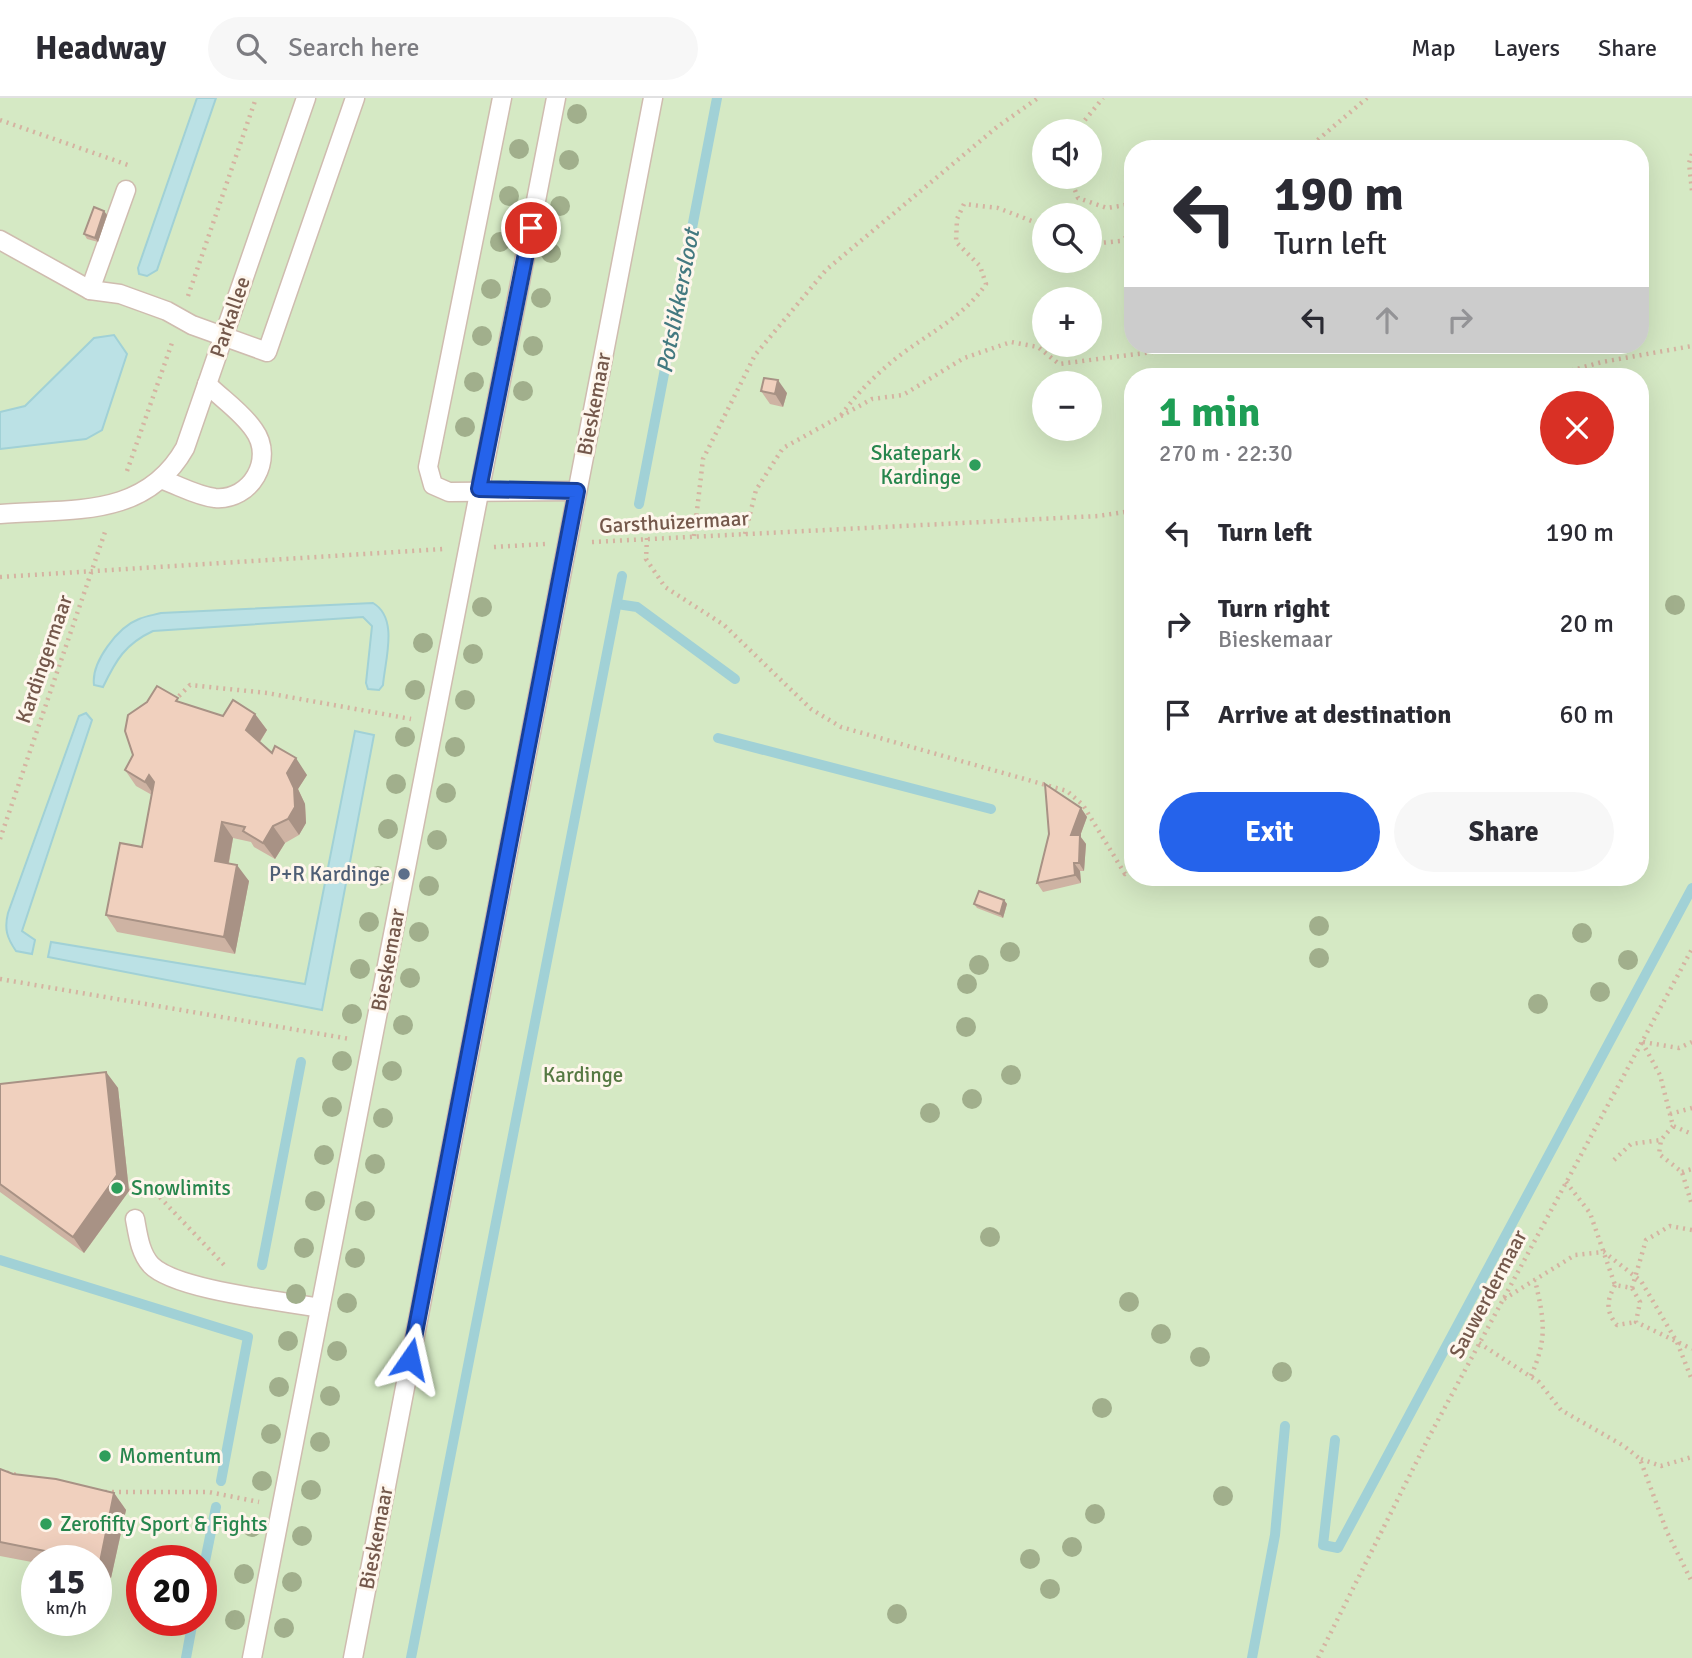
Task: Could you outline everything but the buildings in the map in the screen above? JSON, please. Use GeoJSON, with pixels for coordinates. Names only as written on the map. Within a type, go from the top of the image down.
{"type":"FeatureCollection","features":[{"type":"Feature","properties":{"kind":"lane","name":"Parkallee"},"geometry":{"type":"LineString","coordinates":[[0,514],[116,504],[149,491],[163,480],[186,448],[306,98]]}},
{"type":"Feature","properties":{"kind":"lane"},"geometry":{"type":"LineString","coordinates":[[0,240],[90,290],[120,294],[267,352],[355,98]]}},
{"type":"Feature","properties":{"kind":"lane"},"geometry":{"type":"LineString","coordinates":[[502,98],[428,467],[433,485],[449,492],[479,489],[577,491]]}},
{"type":"Feature","properties":{"kind":"lane","name":"Bieskemaar"},"geometry":{"type":"LineString","coordinates":[[252,1658],[556,98]]}},
{"type":"Feature","properties":{"kind":"lane","name":"Bieskemaar"},"geometry":{"type":"LineString","coordinates":[[353,1658],[653,98]]}},
{"type":"Feature","properties":{"kind":"lane"},"geometry":{"type":"LineString","coordinates":[[90,290],[127,190]]}},
{"type":"Feature","properties":{"kind":"lane"},"geometry":{"type":"LineString","coordinates":[[163,480],[217,498],[241,492],[257,474],[262,452],[254,430],[207,384]]}},
{"type":"Feature","properties":{"kind":"lane"},"geometry":{"type":"LineString","coordinates":[[135,1219],[140,1245],[150,1264],[163,1274],[186,1283],[320,1308]]}},
{"type":"Feature","properties":{"kind":"path"},"geometry":{"type":"LineString","coordinates":[[116,504],[256,98]]}},
{"type":"Feature","properties":{"kind":"path"},"geometry":{"type":"LineString","coordinates":[[694,536],[704,459],[755,355],[826,270],[997,127],[1038,98]]}},
{"type":"Feature","properties":{"kind":"path"},"geometry":{"type":"LineString","coordinates":[[1086,119],[1103,98]]}},
{"type":"Feature","properties":{"kind":"path"},"geometry":{"type":"LineString","coordinates":[[1318,140],[1367,98]]}},
{"type":"Feature","properties":{"kind":"path"},"geometry":{"type":"LineString","coordinates":[[0,120],[135,168],[127,190]]}},
{"type":"Feature","properties":{"kind":"path"},"geometry":{"type":"LineString","coordinates":[[1692,154],[1689,163],[1692,191]]}},
{"type":"Feature","properties":{"kind":"path"},"geometry":{"type":"LineString","coordinates":[[1075,189],[1079,198],[1107,208],[1124,205]]}},
{"type":"Feature","properties":{"kind":"path"},"geometry":{"type":"LineString","coordinates":[[840,417],[863,386],[902,354],[972,305],[986,284],[980,266],[956,242],[957,219],[964,204],[998,208],[1032,221]]}},
{"type":"Feature","properties":{"kind":"path"},"geometry":{"type":"LineString","coordinates":[[1102,243],[1124,239]]}},
{"type":"Feature","properties":{"kind":"path"},"geometry":{"type":"LineString","coordinates":[[745,534],[756,490],[783,448],[872,400],[903,395],[964,358],[1011,342],[1038,347],[1059,364],[1137,354]]}},
{"type":"Feature","properties":{"kind":"path"},"geometry":{"type":"LineString","coordinates":[[1649,354],[1692,346]]}},
{"type":"Feature","properties":{"kind":"path"},"geometry":{"type":"LineString","coordinates":[[1580,368],[1647,354]]}},
{"type":"Feature","properties":{"kind":"path","name":"Kardingermaar"},"geometry":{"type":"LineString","coordinates":[[0,839],[116,504]]}},
{"type":"Feature","properties":{"kind":"path","name":"Garsthuizermaar"},"geometry":{"type":"LineString","coordinates":[[92,570],[647,538],[1098,516],[1124,512]]}},
{"type":"Feature","properties":{"kind":"path"},"geometry":{"type":"LineString","coordinates":[[647,538],[646,559],[665,587],[724,625],[811,709],[841,727],[1067,791],[1083,805],[1124,872]]}},
{"type":"Feature","properties":{"kind":"path"},"geometry":{"type":"LineString","coordinates":[[0,577],[92,570]]}},
{"type":"Feature","properties":{"kind":"path"},"geometry":{"type":"LineString","coordinates":[[172,703],[190,685],[267,693],[433,723]]}},
{"type":"Feature","properties":{"kind":"path","name":"Sauwerdermaar"},"geometry":{"type":"LineString","coordinates":[[1318,1658],[1479,1343],[1692,949]]}},
{"type":"Feature","properties":{"kind":"path"},"geometry":{"type":"LineString","coordinates":[[0,979],[372,1042]]}},
{"type":"Feature","properties":{"kind":"path"},"geometry":{"type":"LineString","coordinates":[[1642,1042],[1679,1048],[1692,1042]]}},
{"type":"Feature","properties":{"kind":"path"},"geometry":{"type":"LineString","coordinates":[[1642,1042],[1660,1075],[1673,1126]]}},
{"type":"Feature","properties":{"kind":"path"},"geometry":{"type":"LineString","coordinates":[[1670,1114],[1692,1108]]}},
{"type":"Feature","properties":{"kind":"path"},"geometry":{"type":"LineString","coordinates":[[1673,1126],[1692,1134]]}},
{"type":"Feature","properties":{"kind":"path"},"geometry":{"type":"LineString","coordinates":[[1673,1126],[1661,1140],[1660,1154],[1682,1172],[1692,1205]]}},
{"type":"Feature","properties":{"kind":"path"},"geometry":{"type":"LineString","coordinates":[[1615,1160],[1631,1144],[1661,1140]]}},
{"type":"Feature","properties":{"kind":"path"},"geometry":{"type":"LineString","coordinates":[[1682,1172],[1692,1169]]}},
{"type":"Feature","properties":{"kind":"path"},"geometry":{"type":"LineString","coordinates":[[1566,1182],[1590,1213],[1615,1285],[1608,1300],[1610,1317],[1617,1325],[1636,1322],[1692,1349]]}},
{"type":"Feature","properties":{"kind":"path"},"geometry":{"type":"LineString","coordinates":[[129,1191],[151,1188],[254,1296]]}},
{"type":"Feature","properties":{"kind":"path"},"geometry":{"type":"LineString","coordinates":[[1636,1322],[1640,1303],[1632,1289],[1646,1240],[1670,1226],[1692,1230]]}},
{"type":"Feature","properties":{"kind":"path"},"geometry":{"type":"LineString","coordinates":[[1503,1299],[1575,1255],[1604,1252],[1641,1281],[1677,1342],[1692,1380]]}},
{"type":"Feature","properties":{"kind":"path"},"geometry":{"type":"LineString","coordinates":[[1531,1376],[1542,1350],[1545,1325],[1535,1280]]}},
{"type":"Feature","properties":{"kind":"path"},"geometry":{"type":"LineString","coordinates":[[1615,1285],[1632,1289]]}},
{"type":"Feature","properties":{"kind":"path"},"geometry":{"type":"LineString","coordinates":[[1479,1343],[1539,1382],[1561,1410],[1624,1446],[1640,1459],[1661,1466],[1692,1457]]}},
{"type":"Feature","properties":{"kind":"path"},"geometry":{"type":"LineString","coordinates":[[1640,1459],[1667,1532],[1692,1582]]}},
{"type":"Feature","properties":{"kind":"path"},"geometry":{"type":"LineString","coordinates":[[0,1471],[33,1479]]}},
{"type":"Feature","properties":{"kind":"path"},"geometry":{"type":"LineString","coordinates":[[99,1493],[209,1492],[281,1507]]}},
{"type":"Feature","properties":{"kind":"green space","name":"Kardinge"},"geometry":{"type":"Polygon","coordinates":[[[0,98],[1692,98],[1692,1658],[0,1658],[0,98]]]}},
{"type":"Feature","properties":{"kind":"water"},"geometry":{"type":"Polygon","coordinates":[[[197,98],[216,98],[157,270],[147,276],[139,274],[138,268],[197,98]]]}},
{"type":"Feature","properties":{"kind":"water"},"geometry":{"type":"Polygon","coordinates":[[[114,335],[127,354],[102,430],[86,439],[0,449],[0,412],[25,406],[94,338],[114,335]]]}},
{"type":"Feature","properties":{"kind":"water"},"geometry":{"type":"Polygon","coordinates":[[[373,603],[381,610],[388,629],[388,652],[383,685],[379,690],[368,689],[366,683],[372,626],[363,617],[153,631],[128,647],[103,687],[94,685],[97,666],[108,646],[123,629],[144,617],[161,613],[373,603]]]}},
{"type":"Feature","properties":{"kind":"water"},"geometry":{"type":"Polygon","coordinates":[[[86,713],[92,720],[22,931],[35,940],[32,954],[16,951],[7,933],[8,913],[79,716],[86,713]]]}},
{"type":"Feature","properties":{"kind":"water"},"geometry":{"type":"Polygon","coordinates":[[[355,731],[374,735],[322,1010],[48,957],[51,942],[305,984],[355,731]]]}},
{"type":"Feature","properties":{"kind":"waterway","name":"Potslikkersloot"},"geometry":{"type":"LineString","coordinates":[[639,504],[717,98]]}},
{"type":"Feature","properties":{"kind":"waterway"},"geometry":{"type":"LineString","coordinates":[[411,1658],[622,576]]}},
{"type":"Feature","properties":{"kind":"waterway"},"geometry":{"type":"LineString","coordinates":[[617,604],[637,607],[735,679]]}},
{"type":"Feature","properties":{"kind":"waterway"},"geometry":{"type":"LineString","coordinates":[[718,738],[991,809]]}},
{"type":"Feature","properties":{"kind":"waterway"},"geometry":{"type":"LineString","coordinates":[[1335,1440],[1323,1545],[1338,1548],[1692,888]]}},
{"type":"Feature","properties":{"kind":"waterway"},"geometry":{"type":"LineString","coordinates":[[262,1265],[301,1062]]}},
{"type":"Feature","properties":{"kind":"waterway"},"geometry":{"type":"LineString","coordinates":[[0,1260],[248,1337],[221,1481]]}},
{"type":"Feature","properties":{"kind":"waterway"},"geometry":{"type":"LineString","coordinates":[[1252,1658],[1275,1535],[1285,1426]]}},
{"type":"Feature","properties":{"kind":"waterway"},"geometry":{"type":"LineString","coordinates":[[208,1545],[216,1507]]}},
{"type":"Feature","properties":{"kind":"waterway"},"geometry":{"type":"LineString","coordinates":[[186,1658],[190,1636]]}},
{"type":"Feature","properties":{"kind":"place","name":"Skatepark Kardinge"},"geometry":{"type":"Point","coordinates":[975,465]}},
{"type":"Feature","properties":{"kind":"place","name":"P+R Kardinge"},"geometry":{"type":"Point","coordinates":[404,874]}},
{"type":"Feature","properties":{"kind":"place","name":"Snowlimits"},"geometry":{"type":"Point","coordinates":[117,1188]}},
{"type":"Feature","properties":{"kind":"place","name":"Momentum"},"geometry":{"type":"Point","coordinates":[105,1456]}},
{"type":"Feature","properties":{"kind":"place","name":"Zerofifty Sport & Fights"},"geometry":{"type":"Point","coordinates":[46,1524]}},
{"type":"Feature","properties":{"kind":"route"},"geometry":{"type":"LineString","coordinates":[[410,1359],[577,491],[479,489],[531,228]]}}]}
